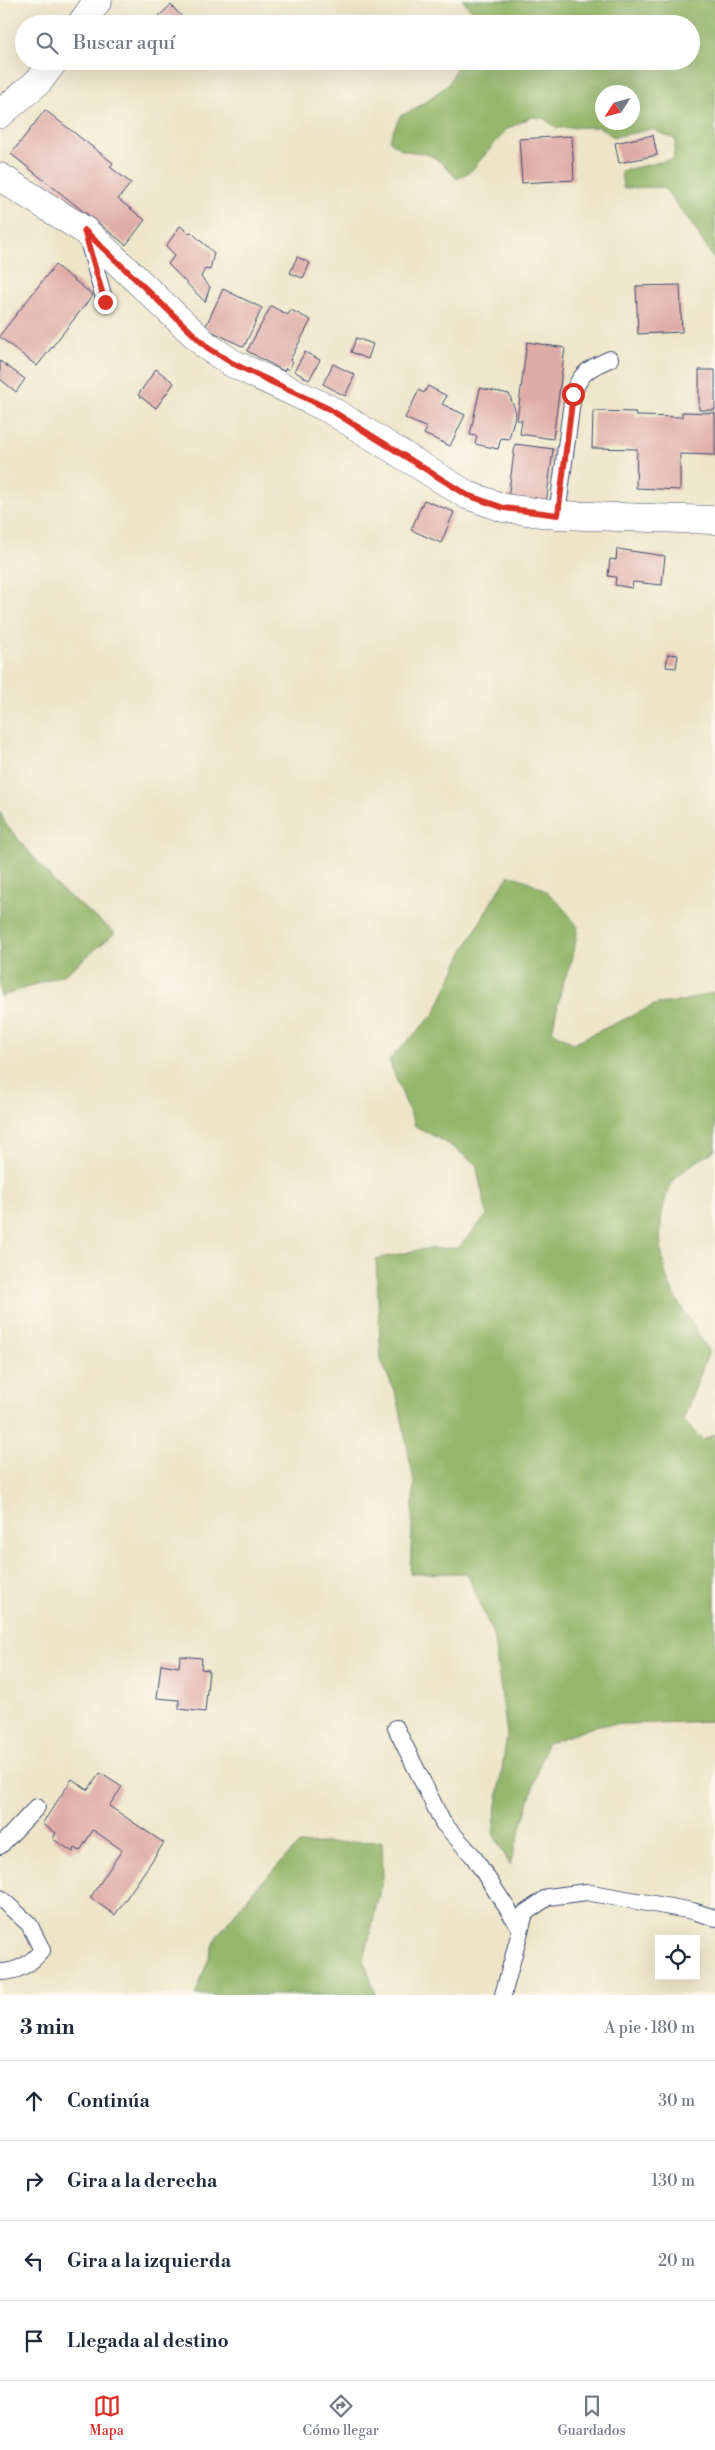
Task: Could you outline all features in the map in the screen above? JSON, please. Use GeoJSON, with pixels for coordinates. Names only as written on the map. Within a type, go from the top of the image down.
{"type":"FeatureCollection","features":[{"type":"Feature","properties":{"kind":"street"},"geometry":{"type":"LineString","coordinates":[[87,15],[98,0]]}},
{"type":"Feature","properties":{"kind":"street"},"geometry":{"type":"LineString","coordinates":[[0,114],[40,80],[47,70]]}},
{"type":"Feature","properties":{"kind":"street"},"geometry":{"type":"LineString","coordinates":[[0,177],[84,230],[208,348],[232,363],[329,409],[467,495],[504,508],[558,515],[715,520]]}},
{"type":"Feature","properties":{"kind":"lane"},"geometry":{"type":"LineString","coordinates":[[84,230],[105,302]]}},
{"type":"Feature","properties":{"kind":"lane"},"geometry":{"type":"LineString","coordinates":[[558,515],[573,394],[578,379],[592,367],[610,358]]}},
{"type":"Feature","properties":{"kind":"lane"},"geometry":{"type":"LineString","coordinates":[[396,1728],[443,1823],[473,1856],[520,1928]]}},
{"type":"Feature","properties":{"kind":"lane"},"geometry":{"type":"LineString","coordinates":[[0,1846],[36,1807]]}},
{"type":"Feature","properties":{"kind":"lane"},"geometry":{"type":"LineString","coordinates":[[503,1995],[525,1914],[548,1897],[586,1892],[694,1911],[715,1918]]}},
{"type":"Feature","properties":{"kind":"lane"},"geometry":{"type":"LineString","coordinates":[[0,1898],[29,1924],[42,1950],[32,1963],[11,1972],[0,1972]]}},
{"type":"Feature","properties":{"kind":"green space"},"geometry":{"type":"Polygon","coordinates":[[[462,0],[715,0],[715,261],[694,227],[663,187],[623,188],[621,171],[673,159],[676,140],[652,129],[614,137],[604,130],[640,130],[640,85],[595,85],[595,127],[556,128],[544,118],[531,117],[507,129],[471,171],[457,179],[435,158],[426,154],[403,150],[389,140],[400,116],[415,109],[449,84],[455,70],[700,70],[700,15],[476,15],[462,0]]]}},
{"type":"Feature","properties":{"kind":"green space"},"geometry":{"type":"Polygon","coordinates":[[[0,811],[5,823],[59,888],[115,933],[67,973],[0,997],[0,811]]]}},
{"type":"Feature","properties":{"kind":"green space"},"geometry":{"type":"Polygon","coordinates":[[[509,875],[532,883],[549,894],[578,927],[573,957],[562,986],[552,1031],[573,1043],[657,1004],[683,1001],[715,992],[715,1150],[679,1175],[671,1185],[664,1206],[661,1241],[663,1264],[669,1284],[685,1314],[709,1351],[683,1420],[703,1440],[715,1434],[715,1721],[599,1725],[546,1744],[510,1865],[493,1833],[507,1734],[493,1634],[467,1573],[410,1574],[414,1481],[398,1400],[381,1360],[376,1259],[423,1249],[458,1248],[487,1215],[476,1164],[447,1143],[415,1126],[389,1060],[435,1013],[462,954],[509,875]]]}},
{"type":"Feature","properties":{"kind":"green space"},"geometry":{"type":"Polygon","coordinates":[[[382,1841],[383,1877],[364,1960],[376,1995],[195,1995],[217,1936],[254,1890],[299,1844],[382,1841]]]}},
{"type":"Feature","properties":{"kind":"building"},"geometry":{"type":"Polygon","coordinates":[[[171,5],[180,15],[160,15],[171,5]]]}},
{"type":"Feature","properties":{"kind":"building"},"geometry":{"type":"Polygon","coordinates":[[[45,110],[113,163],[110,167],[131,183],[118,199],[145,220],[126,245],[11,154],[45,110]]]}},
{"type":"Feature","properties":{"kind":"building"},"geometry":{"type":"Polygon","coordinates":[[[653,135],[657,155],[619,163],[615,143],[653,135]]]}},
{"type":"Feature","properties":{"kind":"building"},"geometry":{"type":"Polygon","coordinates":[[[572,136],[574,180],[522,183],[519,139],[572,136]]]}},
{"type":"Feature","properties":{"kind":"building"},"geometry":{"type":"Polygon","coordinates":[[[180,226],[189,233],[191,232],[214,253],[210,270],[205,269],[201,277],[210,287],[205,302],[168,264],[175,255],[166,246],[180,226]]]}},
{"type":"Feature","properties":{"kind":"building"},"geometry":{"type":"Polygon","coordinates":[[[297,257],[310,263],[303,278],[290,273],[297,257]]]}},
{"type":"Feature","properties":{"kind":"building"},"geometry":{"type":"Polygon","coordinates":[[[55,265],[93,295],[37,366],[0,337],[0,335],[55,265]]]}},
{"type":"Feature","properties":{"kind":"building"},"geometry":{"type":"Polygon","coordinates":[[[680,285],[682,332],[638,334],[636,286],[680,285]]]}},
{"type":"Feature","properties":{"kind":"building"},"geometry":{"type":"Polygon","coordinates":[[[223,289],[262,308],[244,347],[205,328],[223,289]]]}},
{"type":"Feature","properties":{"kind":"building"},"geometry":{"type":"Polygon","coordinates":[[[271,306],[288,315],[291,310],[311,320],[290,360],[293,362],[288,370],[286,368],[284,371],[247,351],[271,306]]]}},
{"type":"Feature","properties":{"kind":"building"},"geometry":{"type":"Polygon","coordinates":[[[356,338],[373,344],[368,359],[351,352],[356,338]]]}},
{"type":"Feature","properties":{"kind":"building"},"geometry":{"type":"Polygon","coordinates":[[[527,342],[565,348],[553,439],[520,434],[522,420],[517,420],[527,342]]]}},
{"type":"Feature","properties":{"kind":"building"},"geometry":{"type":"Polygon","coordinates":[[[305,352],[320,360],[309,380],[294,371],[305,352]]]}},
{"type":"Feature","properties":{"kind":"building"},"geometry":{"type":"Polygon","coordinates":[[[0,361],[25,379],[16,392],[0,379],[0,361]]]}},
{"type":"Feature","properties":{"kind":"building"},"geometry":{"type":"Polygon","coordinates":[[[333,364],[355,375],[345,396],[323,384],[333,364]]]}},
{"type":"Feature","properties":{"kind":"building"},"geometry":{"type":"Polygon","coordinates":[[[156,369],[174,383],[156,408],[138,395],[156,369]]]}},
{"type":"Feature","properties":{"kind":"building"},"geometry":{"type":"Polygon","coordinates":[[[699,370],[715,370],[715,410],[699,410],[699,370]]]}},
{"type":"Feature","properties":{"kind":"building"},"geometry":{"type":"Polygon","coordinates":[[[428,386],[447,396],[442,404],[465,415],[450,446],[424,434],[427,428],[405,418],[419,390],[424,393],[428,386]]]}},
{"type":"Feature","properties":{"kind":"building"},"geometry":{"type":"Polygon","coordinates":[[[480,388],[509,394],[516,412],[509,439],[501,438],[498,449],[475,444],[477,436],[470,435],[480,388]]]}},
{"type":"Feature","properties":{"kind":"building"},"geometry":{"type":"Polygon","coordinates":[[[593,411],[635,412],[636,416],[682,417],[682,412],[715,413],[715,455],[680,454],[680,490],[636,488],[637,449],[592,448],[593,411]]]}},
{"type":"Feature","properties":{"kind":"building"},"geometry":{"type":"Polygon","coordinates":[[[515,444],[553,449],[546,504],[508,499],[515,444]]]}},
{"type":"Feature","properties":{"kind":"building"},"geometry":{"type":"Polygon","coordinates":[[[424,500],[454,512],[441,543],[411,530],[424,500]]]}},
{"type":"Feature","properties":{"kind":"building"},"geometry":{"type":"Polygon","coordinates":[[[617,549],[665,556],[662,585],[633,582],[632,588],[615,585],[616,577],[608,576],[610,559],[616,560],[617,549]]]}},
{"type":"Feature","properties":{"kind":"building"},"geometry":{"type":"Polygon","coordinates":[[[668,654],[678,655],[676,668],[666,667],[668,654]]]}},
{"type":"Feature","properties":{"kind":"building"},"geometry":{"type":"Polygon","coordinates":[[[180,1656],[202,1658],[201,1669],[209,1670],[205,1712],[179,1709],[179,1700],[157,1698],[161,1664],[179,1667],[180,1656]]]}},
{"type":"Feature","properties":{"kind":"building"},"geometry":{"type":"Polygon","coordinates":[[[100,1773],[122,1787],[109,1806],[164,1843],[115,1915],[90,1898],[122,1850],[93,1830],[80,1851],[75,1848],[73,1852],[53,1839],[56,1833],[42,1824],[72,1779],[88,1790],[100,1773]]]}},
{"type":"Feature","properties":{"kind":"route"},"geometry":{"type":"LineString","coordinates":[[105,302],[84,230],[208,348],[232,363],[329,409],[467,495],[504,508],[558,515],[573,394]]}}]}
